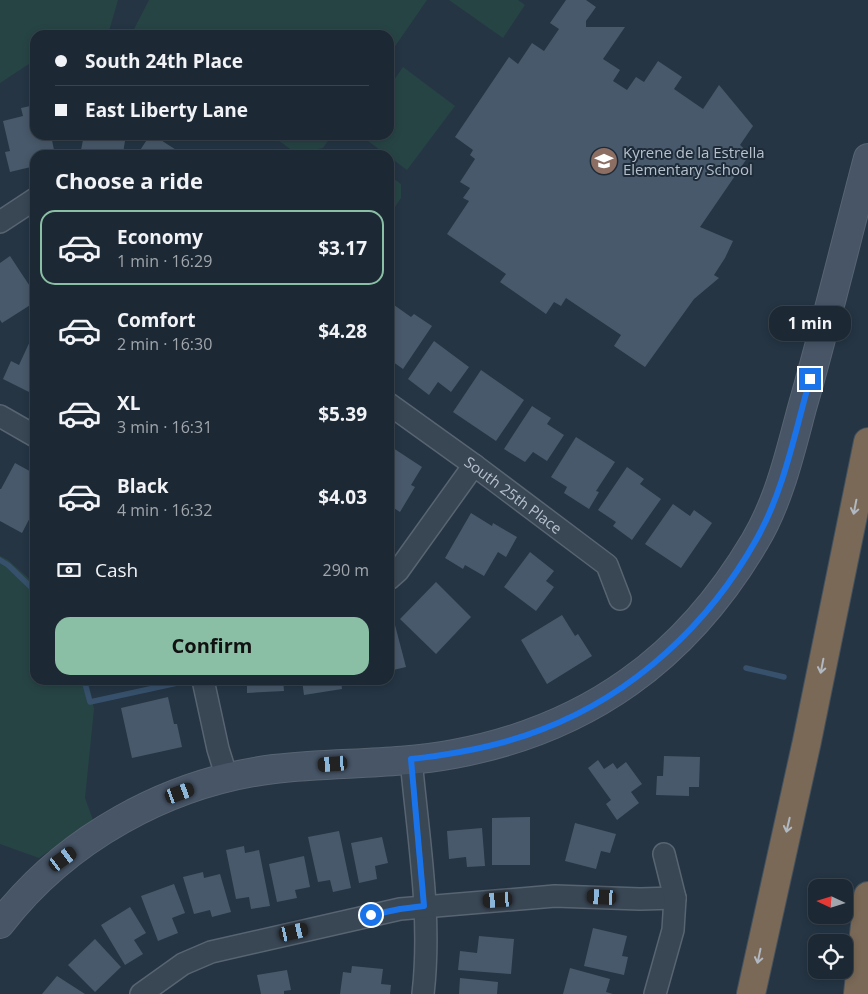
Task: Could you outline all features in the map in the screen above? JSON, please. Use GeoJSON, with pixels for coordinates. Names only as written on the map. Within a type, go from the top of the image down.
{"type":"FeatureCollection","features":[{"type":"Feature","properties":{"kind":"highway"},"geometry":{"type":"LineString","coordinates":[[751,994],[807,741],[868,442]]}},
{"type":"Feature","properties":{"kind":"highway"},"geometry":{"type":"LineString","coordinates":[[858,994],[868,896]]}},
{"type":"Feature","properties":{"kind":"street"},"geometry":{"type":"LineString","coordinates":[[0,924],[33,886],[63,859],[99,833],[130,814],[163,799],[197,786],[270,769],[411,759],[454,754],[505,742],[544,729],[593,706],[650,667],[680,640],[720,596],[757,539],[775,497],[810,379],[868,158]]}},
{"type":"Feature","properties":{"kind":"street"},"geometry":{"type":"LineString","coordinates":[[0,222],[30,202]]}},
{"type":"Feature","properties":{"kind":"street","name":"South 25th Place"},"geometry":{"type":"LineString","coordinates":[[394,408],[607,565],[620,599]]}},
{"type":"Feature","properties":{"kind":"street"},"geometry":{"type":"LineString","coordinates":[[0,416],[30,433]]}},
{"type":"Feature","properties":{"kind":"street"},"geometry":{"type":"LineString","coordinates":[[394,575],[474,465]]}},
{"type":"Feature","properties":{"kind":"street"},"geometry":{"type":"LineString","coordinates":[[204,685],[218,749],[227,778]]}},
{"type":"Feature","properties":{"kind":"street"},"geometry":{"type":"LineString","coordinates":[[411,759],[424,906],[426,968],[423,994]]}},
{"type":"Feature","properties":{"kind":"street"},"geometry":{"type":"LineString","coordinates":[[655,994],[673,930],[675,898],[664,854]]}},
{"type":"Feature","properties":{"kind":"street"},"geometry":{"type":"LineString","coordinates":[[141,994],[183,964],[211,952],[382,912],[424,906],[555,896],[640,899],[675,898]]}},
{"type":"Feature","properties":{"kind":"green space"},"geometry":{"type":"Polygon","coordinates":[[[0,0],[118,0],[109,30],[30,30],[30,63],[0,83],[0,0]]]}},
{"type":"Feature","properties":{"kind":"green space"},"geometry":{"type":"Polygon","coordinates":[[[149,0],[427,0],[394,48],[394,30],[134,30],[149,0]]]}},
{"type":"Feature","properties":{"kind":"green space"},"geometry":{"type":"Polygon","coordinates":[[[449,0],[518,0],[525,5],[503,38],[449,0]]]}},
{"type":"Feature","properties":{"kind":"green space"},"geometry":{"type":"Polygon","coordinates":[[[403,67],[455,106],[407,170],[394,160],[394,150],[380,150],[367,140],[394,140],[394,80],[403,67]]]}},
{"type":"Feature","properties":{"kind":"green space"},"geometry":{"type":"Polygon","coordinates":[[[278,140],[329,140],[323,148],[292,150],[278,140]]]}},
{"type":"Feature","properties":{"kind":"green space"},"geometry":{"type":"Polygon","coordinates":[[[394,179],[401,184],[401,198],[394,208],[394,179]]]}},
{"type":"Feature","properties":{"kind":"green space"},"geometry":{"type":"Polygon","coordinates":[[[0,556],[8,560],[30,580],[30,685],[89,685],[94,709],[85,798],[93,820],[39,858],[0,844],[0,556]]]}},
{"type":"Feature","properties":{"kind":"building"},"geometry":{"type":"Polygon","coordinates":[[[566,0],[586,0],[596,7],[586,21],[586,27],[625,27],[603,59],[620,70],[613,81],[627,90],[636,77],[644,82],[658,61],[682,77],[674,89],[703,109],[719,85],[753,126],[740,145],[750,154],[700,227],[733,241],[714,275],[719,278],[694,299],[645,367],[614,346],[621,335],[566,298],[561,306],[554,302],[546,314],[500,282],[506,274],[447,234],[469,201],[463,198],[470,188],[460,182],[475,159],[470,155],[473,150],[455,137],[509,57],[518,64],[532,43],[544,51],[559,29],[550,23],[566,0]]]}},
{"type":"Feature","properties":{"kind":"building"},"geometry":{"type":"Polygon","coordinates":[[[30,106],[30,140],[52,140],[54,150],[30,150],[30,167],[10,172],[5,152],[10,151],[3,121],[23,116],[21,108],[30,106]]]}},
{"type":"Feature","properties":{"kind":"building"},"geometry":{"type":"Polygon","coordinates":[[[83,140],[125,140],[124,150],[81,150],[83,140]]]}},
{"type":"Feature","properties":{"kind":"building"},"geometry":{"type":"Polygon","coordinates":[[[147,140],[161,140],[176,150],[140,150],[147,140]]]}},
{"type":"Feature","properties":{"kind":"building"},"geometry":{"type":"Polygon","coordinates":[[[10,256],[30,286],[30,305],[2,323],[0,320],[0,263],[10,256]]]}},
{"type":"Feature","properties":{"kind":"building"},"geometry":{"type":"Polygon","coordinates":[[[394,305],[411,317],[414,314],[432,326],[403,369],[394,363],[394,305]]]}},
{"type":"Feature","properties":{"kind":"building"},"geometry":{"type":"Polygon","coordinates":[[[30,341],[30,392],[3,379],[11,361],[19,365],[30,341]]]}},
{"type":"Feature","properties":{"kind":"building"},"geometry":{"type":"Polygon","coordinates":[[[434,341],[469,367],[451,392],[438,382],[429,395],[408,379],[434,341]]]}},
{"type":"Feature","properties":{"kind":"building"},"geometry":{"type":"Polygon","coordinates":[[[481,370],[524,400],[496,441],[453,412],[481,370]]]}},
{"type":"Feature","properties":{"kind":"building"},"geometry":{"type":"Polygon","coordinates":[[[532,406],[551,418],[547,424],[564,435],[547,461],[533,452],[525,462],[504,449],[532,406]]]}},
{"type":"Feature","properties":{"kind":"building"},"geometry":{"type":"Polygon","coordinates":[[[576,437],[615,462],[596,491],[599,492],[589,509],[564,493],[567,487],[551,477],[576,437]]]}},
{"type":"Feature","properties":{"kind":"building"},"geometry":{"type":"Polygon","coordinates":[[[394,449],[422,467],[411,485],[415,487],[400,512],[394,508],[394,449]]]}},
{"type":"Feature","properties":{"kind":"building"},"geometry":{"type":"Polygon","coordinates":[[[15,463],[30,471],[30,518],[22,533],[0,521],[1,489],[15,463]]]}},
{"type":"Feature","properties":{"kind":"building"},"geometry":{"type":"Polygon","coordinates":[[[627,467],[644,479],[640,484],[661,499],[632,540],[613,526],[616,522],[598,510],[627,467]]]}},
{"type":"Feature","properties":{"kind":"building"},"geometry":{"type":"Polygon","coordinates":[[[673,504],[690,516],[694,510],[712,523],[681,568],[645,544],[673,504]]]}},
{"type":"Feature","properties":{"kind":"building"},"geometry":{"type":"Polygon","coordinates":[[[471,513],[492,526],[493,523],[517,537],[506,557],[498,552],[484,576],[465,565],[463,569],[445,558],[471,513]]]}},
{"type":"Feature","properties":{"kind":"building"},"geometry":{"type":"Polygon","coordinates":[[[530,552],[554,571],[546,581],[554,587],[536,611],[504,587],[530,552]]]}},
{"type":"Feature","properties":{"kind":"building"},"geometry":{"type":"Polygon","coordinates":[[[436,582],[471,617],[436,654],[400,619],[436,582]]]}},
{"type":"Feature","properties":{"kind":"building"},"geometry":{"type":"Polygon","coordinates":[[[562,615],[575,636],[578,634],[592,656],[547,684],[521,640],[562,615]]]}},
{"type":"Feature","properties":{"kind":"building"},"geometry":{"type":"Polygon","coordinates":[[[394,625],[406,667],[394,670],[394,625]]]}},
{"type":"Feature","properties":{"kind":"building"},"geometry":{"type":"Polygon","coordinates":[[[247,685],[283,685],[284,691],[247,693],[247,685]]]}},
{"type":"Feature","properties":{"kind":"building"},"geometry":{"type":"Polygon","coordinates":[[[303,685],[342,685],[342,689],[304,695],[303,685]]]}},
{"type":"Feature","properties":{"kind":"building"},"geometry":{"type":"Polygon","coordinates":[[[168,697],[174,724],[177,724],[182,747],[132,758],[121,708],[168,697]]]}},
{"type":"Feature","properties":{"kind":"building"},"geometry":{"type":"Polygon","coordinates":[[[664,756],[700,757],[699,787],[689,787],[689,796],[656,795],[657,776],[663,776],[664,756]]]}},
{"type":"Feature","properties":{"kind":"building"},"geometry":{"type":"Polygon","coordinates":[[[598,760],[604,769],[613,763],[617,769],[626,762],[642,784],[631,792],[639,803],[617,820],[606,804],[611,800],[588,768],[598,760]]]}},
{"type":"Feature","properties":{"kind":"building"},"geometry":{"type":"Polygon","coordinates":[[[530,817],[530,865],[492,865],[492,818],[530,817]]]}},
{"type":"Feature","properties":{"kind":"building"},"geometry":{"type":"Polygon","coordinates":[[[575,823],[616,834],[610,853],[601,851],[596,869],[565,861],[575,823]]]}},
{"type":"Feature","properties":{"kind":"building"},"geometry":{"type":"Polygon","coordinates":[[[482,828],[485,866],[467,867],[466,857],[449,859],[447,831],[482,828]]]}},
{"type":"Feature","properties":{"kind":"building"},"geometry":{"type":"Polygon","coordinates":[[[339,831],[351,888],[333,892],[330,880],[318,882],[308,837],[339,831]]]}},
{"type":"Feature","properties":{"kind":"building"},"geometry":{"type":"Polygon","coordinates":[[[382,837],[388,863],[375,866],[377,879],[359,883],[351,843],[382,837]]]}},
{"type":"Feature","properties":{"kind":"building"},"geometry":{"type":"Polygon","coordinates":[[[244,846],[245,853],[259,850],[270,906],[251,909],[249,897],[236,899],[226,850],[244,846]]]}},
{"type":"Feature","properties":{"kind":"building"},"geometry":{"type":"Polygon","coordinates":[[[304,856],[310,887],[295,890],[297,898],[277,902],[269,864],[304,856]]]}},
{"type":"Feature","properties":{"kind":"building"},"geometry":{"type":"Polygon","coordinates":[[[203,872],[204,878],[220,874],[231,912],[212,917],[210,910],[194,914],[183,877],[203,872]]]}},
{"type":"Feature","properties":{"kind":"building"},"geometry":{"type":"Polygon","coordinates":[[[174,884],[185,913],[172,918],[178,933],[158,941],[141,896],[174,884]]]}},
{"type":"Feature","properties":{"kind":"building"},"geometry":{"type":"Polygon","coordinates":[[[130,907],[146,933],[134,940],[143,954],[125,965],[101,925],[130,907]]]}},
{"type":"Feature","properties":{"kind":"building"},"geometry":{"type":"Polygon","coordinates":[[[593,928],[627,936],[622,956],[628,957],[624,975],[584,966],[593,928]]]}},
{"type":"Feature","properties":{"kind":"building"},"geometry":{"type":"Polygon","coordinates":[[[479,936],[514,939],[511,974],[458,970],[460,951],[477,953],[479,936]]]}},
{"type":"Feature","properties":{"kind":"building"},"geometry":{"type":"Polygon","coordinates":[[[95,939],[121,967],[95,992],[68,965],[95,939]]]}},
{"type":"Feature","properties":{"kind":"building"},"geometry":{"type":"Polygon","coordinates":[[[352,966],[383,969],[381,984],[391,985],[390,994],[340,994],[343,972],[351,973],[352,966]]]}},
{"type":"Feature","properties":{"kind":"building"},"geometry":{"type":"Polygon","coordinates":[[[570,968],[610,979],[606,992],[613,994],[563,994],[570,968]]]}},
{"type":"Feature","properties":{"kind":"building"},"geometry":{"type":"Polygon","coordinates":[[[287,970],[291,990],[284,991],[284,994],[261,994],[257,975],[287,970]]]}},
{"type":"Feature","properties":{"kind":"building"},"geometry":{"type":"Polygon","coordinates":[[[57,976],[85,994],[42,994],[57,976]]]}},
{"type":"Feature","properties":{"kind":"building"},"geometry":{"type":"Polygon","coordinates":[[[460,978],[498,982],[497,994],[459,994],[460,978]]]}},
{"type":"Feature","properties":{"kind":"waterway"},"geometry":{"type":"LineString","coordinates":[[0,560],[30,586]]}},
{"type":"Feature","properties":{"kind":"waterway"},"geometry":{"type":"LineString","coordinates":[[746,668],[784,677]]}},
{"type":"Feature","properties":{"kind":"waterway"},"geometry":{"type":"LineString","coordinates":[[85,685],[90,702],[168,685]]}},
{"type":"Feature","properties":{"kind":"place","name":"Kyrene de la Estrella Elementary School"},"geometry":{"type":"Point","coordinates":[604,161]}},
{"type":"Feature","properties":{"kind":"route"},"geometry":{"type":"LineString","coordinates":[[371,915],[424,906],[411,759],[454,754],[505,742],[544,729],[593,706],[642,673],[680,640],[720,596],[757,539],[775,497],[787,462],[810,379]]}}]}
